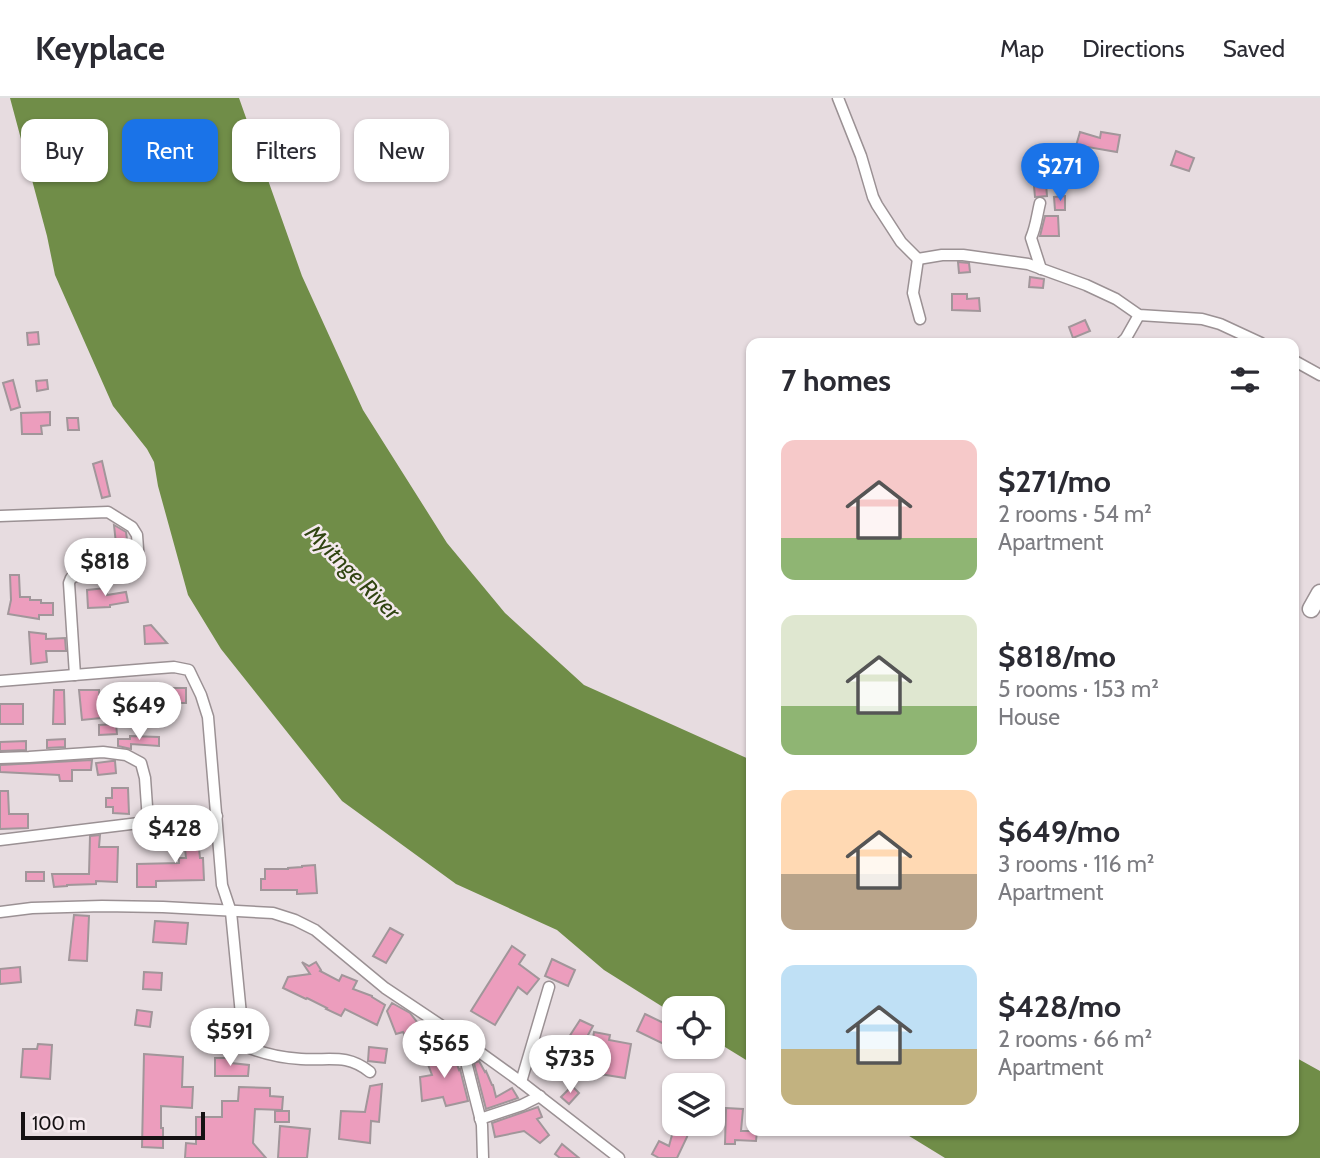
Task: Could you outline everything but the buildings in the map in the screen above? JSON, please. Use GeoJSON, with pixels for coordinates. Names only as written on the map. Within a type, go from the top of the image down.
{"type":"FeatureCollection","features":[{"type":"Feature","properties":{"kind":"highway"},"geometry":{"type":"LineString","coordinates":[[1315,611],[1320,593]]}},
{"type":"Feature","properties":{"kind":"street"},"geometry":{"type":"LineString","coordinates":[[838,98],[862,156],[873,197],[901,242],[918,259]]}},
{"type":"Feature","properties":{"kind":"street"},"geometry":{"type":"LineString","coordinates":[[1041,203],[1031,238],[1041,269]]}},
{"type":"Feature","properties":{"kind":"street"},"geometry":{"type":"LineString","coordinates":[[918,259],[963,255],[1028,264],[1086,285],[1116,299],[1139,315],[1202,319],[1250,338]]}},
{"type":"Feature","properties":{"kind":"street"},"geometry":{"type":"LineString","coordinates":[[918,259],[913,293],[920,319]]}},
{"type":"Feature","properties":{"kind":"street"},"geometry":{"type":"LineString","coordinates":[[1126,338],[1139,315]]}},
{"type":"Feature","properties":{"kind":"street"},"geometry":{"type":"LineString","coordinates":[[1299,363],[1320,375]]}},
{"type":"Feature","properties":{"kind":"street"},"geometry":{"type":"LineString","coordinates":[[0,516],[108,512],[132,527],[137,535],[139,563],[136,570],[71,578],[69,583],[75,675]]}},
{"type":"Feature","properties":{"kind":"street"},"geometry":{"type":"LineString","coordinates":[[0,681],[174,667],[189,670],[208,717],[222,885],[231,912],[243,1035],[247,1047],[261,1053],[300,1059],[341,1058],[359,1063],[370,1072]]}},
{"type":"Feature","properties":{"kind":"street"},"geometry":{"type":"LineString","coordinates":[[0,758],[103,751],[126,755],[141,763],[145,778],[148,821]]}},
{"type":"Feature","properties":{"kind":"street"},"geometry":{"type":"LineString","coordinates":[[0,840],[148,821],[217,817]]}},
{"type":"Feature","properties":{"kind":"street"},"geometry":{"type":"LineString","coordinates":[[0,912],[32,908],[102,906],[273,913],[295,920],[315,930],[385,988],[521,1082],[619,1158]]}},
{"type":"Feature","properties":{"kind":"street"},"geometry":{"type":"LineString","coordinates":[[521,1082],[549,987]]}},
{"type":"Feature","properties":{"kind":"street"},"geometry":{"type":"LineString","coordinates":[[460,1038],[482,1125],[483,1158]]}},
{"type":"Feature","properties":{"kind":"street"},"geometry":{"type":"LineString","coordinates":[[480,1119],[540,1096]]}},
{"type":"Feature","properties":{"kind":"water","name":"Myitnge River"},"geometry":{"type":"Polygon","coordinates":[[[10,98],[239,98],[246,119],[232,119],[232,182],[269,182],[302,276],[363,410],[447,543],[505,613],[584,685],[746,758],[746,1060],[725,1047],[725,996],[662,996],[662,1006],[604,970],[557,930],[456,884],[342,801],[221,649],[188,595],[154,462],[113,406],[55,275],[33,182],[108,182],[108,119],[21,119],[21,139],[10,98]]]}},
{"type":"Feature","properties":{"kind":"water"},"geometry":{"type":"Polygon","coordinates":[[[1299,1059],[1320,1071],[1320,1158],[945,1158],[909,1136],[1299,1136],[1299,1059]]]}}]}
